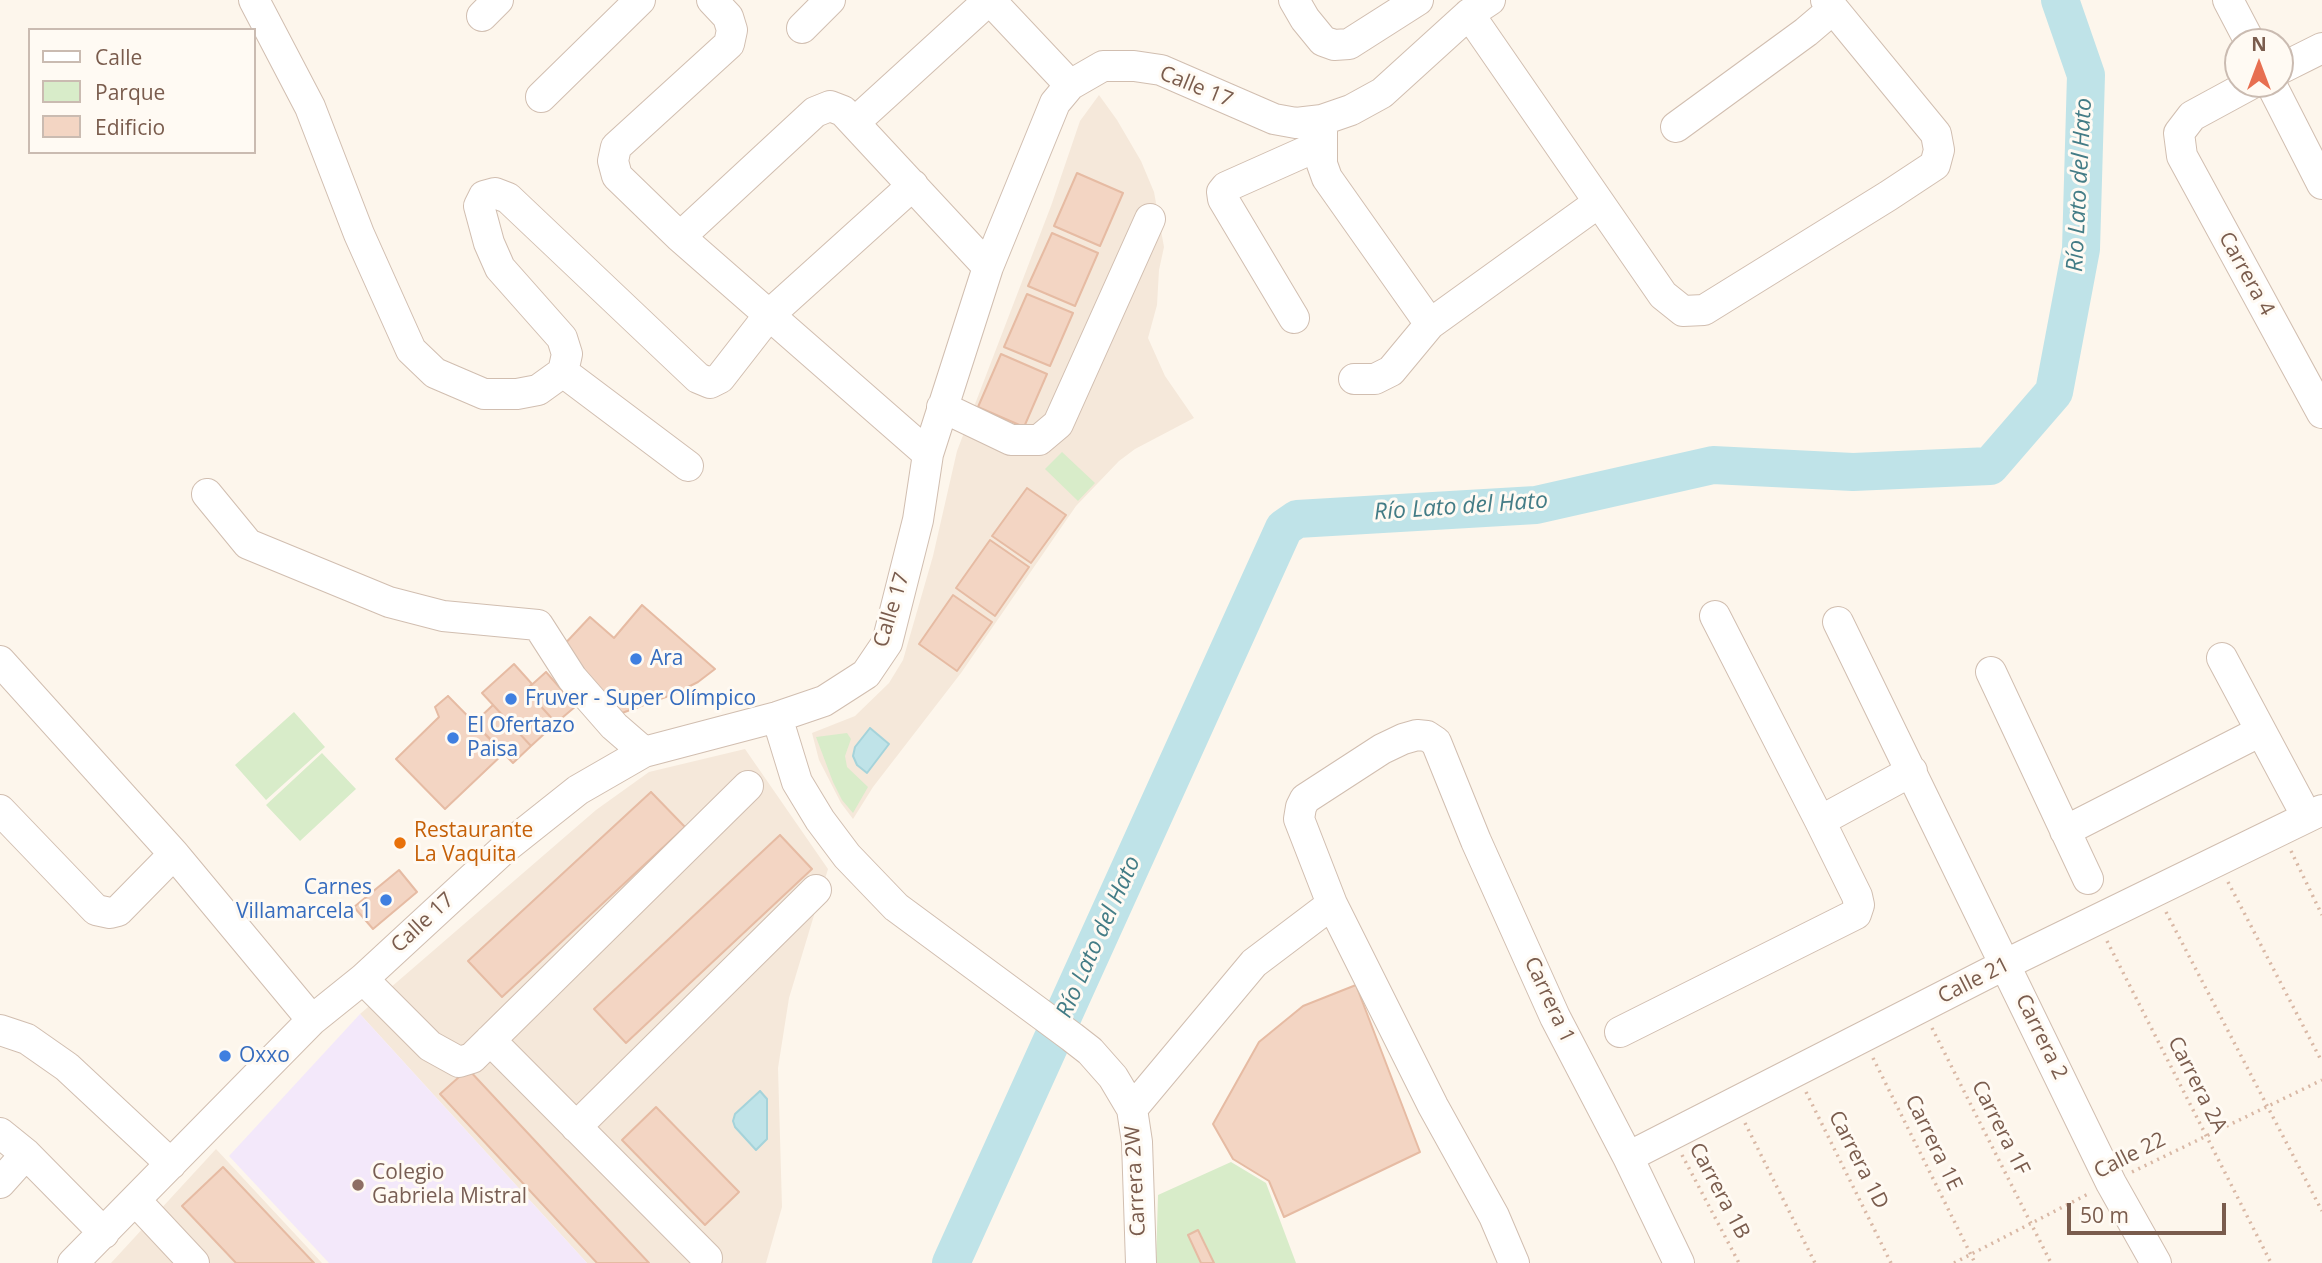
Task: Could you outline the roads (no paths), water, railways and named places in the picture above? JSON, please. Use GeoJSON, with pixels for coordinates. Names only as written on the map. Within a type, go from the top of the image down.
{"type":"FeatureCollection","features":[{"type":"Feature","properties":{"kind":"street"},"geometry":{"type":"LineString","coordinates":[[254,0],[310,107],[359,234],[411,350],[435,373],[484,394],[517,394],[538,390],[563,372],[567,354],[562,338],[500,268],[489,243],[479,206],[484,196],[495,193],[509,198],[698,378],[710,383],[720,378],[769,315],[913,185]]}},
{"type":"Feature","properties":{"kind":"street"},"geometry":{"type":"LineString","coordinates":[[541,97],[640,0]]}},
{"type":"Feature","properties":{"kind":"street"},"geometry":{"type":"LineString","coordinates":[[712,0],[728,17],[732,30],[729,44],[616,147],[613,161],[617,176],[680,237],[928,454]]}},
{"type":"Feature","properties":{"kind":"street"},"geometry":{"type":"LineString","coordinates":[[802,28],[830,0]]}},
{"type":"Feature","properties":{"kind":"street"},"geometry":{"type":"LineString","coordinates":[[855,123],[990,0],[1070,85]]}},
{"type":"Feature","properties":{"kind":"street"},"geometry":{"type":"LineString","coordinates":[[1294,0],[1323,41],[1334,45],[1349,44],[1418,0]]}},
{"type":"Feature","properties":{"kind":"street"},"geometry":{"type":"LineString","coordinates":[[2228,0],[2243,28]]}},
{"type":"Feature","properties":{"kind":"street"},"geometry":{"type":"LineString","coordinates":[[1479,7],[1598,203],[1663,295],[1683,312],[1704,310],[1888,197],[1935,165],[1939,149],[1936,134],[1830,5],[1806,33],[1676,127]]}},
{"type":"Feature","properties":{"kind":"street","name":"Calle 17"},"geometry":{"type":"LineString","coordinates":[[73,1263],[312,1020],[363,979],[505,848],[578,790],[644,752],[777,717],[824,701],[866,674],[887,643],[918,520],[928,454],[988,267],[1055,103],[1070,85],[1103,66],[1134,66],[1161,70],[1274,119],[1296,122],[1322,131],[1351,110],[1382,93],[1479,7]]}},
{"type":"Feature","properties":{"kind":"street"},"geometry":{"type":"LineString","coordinates":[[2294,62],[2322,48]]}},
{"type":"Feature","properties":{"kind":"street","name":"Carrera 4"},"geometry":{"type":"LineString","coordinates":[[2225,98],[2192,116],[2179,133],[2182,156],[2322,413]]}},
{"type":"Feature","properties":{"kind":"street"},"geometry":{"type":"LineString","coordinates":[[2278,98],[2322,184]]}},
{"type":"Feature","properties":{"kind":"street"},"geometry":{"type":"LineString","coordinates":[[680,237],[815,112],[830,106],[843,111],[855,123],[988,267]]}},
{"type":"Feature","properties":{"kind":"street"},"geometry":{"type":"LineString","coordinates":[[1322,131],[1322,164],[1327,178],[1430,324]]}},
{"type":"Feature","properties":{"kind":"street"},"geometry":{"type":"LineString","coordinates":[[1294,318],[1223,199],[1222,192],[1226,187],[1309,150],[1322,131]]}},
{"type":"Feature","properties":{"kind":"street"},"geometry":{"type":"LineString","coordinates":[[1354,379],[1375,379],[1391,371],[1430,324],[1598,203]]}},
{"type":"Feature","properties":{"kind":"street"},"geometry":{"type":"LineString","coordinates":[[942,407],[1011,440],[1039,440],[1058,424],[1150,219]]}},
{"type":"Feature","properties":{"kind":"street"},"geometry":{"type":"LineString","coordinates":[[563,372],[688,466]]}},
{"type":"Feature","properties":{"kind":"street"},"geometry":{"type":"LineString","coordinates":[[207,494],[248,544],[389,602],[443,616],[538,625],[572,678],[614,726],[644,752]]}},
{"type":"Feature","properties":{"kind":"street"},"geometry":{"type":"LineString","coordinates":[[1620,1032],[1856,914],[1859,905],[1820,821],[1716,616]]}},
{"type":"Feature","properties":{"kind":"street","name":"Carrera 2"},"geometry":{"type":"LineString","coordinates":[[1838,622],[2111,1183],[2155,1263]]}},
{"type":"Feature","properties":{"kind":"street"},"geometry":{"type":"LineString","coordinates":[[2222,658],[2303,819]]}},
{"type":"Feature","properties":{"kind":"street"},"geometry":{"type":"LineString","coordinates":[[0,662],[174,854],[312,1020]]}},
{"type":"Feature","properties":{"kind":"street"},"geometry":{"type":"LineString","coordinates":[[1991,672],[2088,880]]}},
{"type":"Feature","properties":{"kind":"street","name":"Carrera 2W"},"geometry":{"type":"LineString","coordinates":[[777,717],[797,782],[820,820],[896,907],[1090,1051],[1113,1077],[1132,1109],[1137,1142],[1141,1263]]}},
{"type":"Feature","properties":{"kind":"street"},"geometry":{"type":"LineString","coordinates":[[2065,831],[2261,731]]}},
{"type":"Feature","properties":{"kind":"street","name":"Carrera 1"},"geometry":{"type":"LineString","coordinates":[[1332,904],[1299,819],[1305,799],[1382,749],[1403,739],[1427,736],[1436,742],[1476,841],[1555,1017],[1628,1157],[1679,1263]]}},
{"type":"Feature","properties":{"kind":"street"},"geometry":{"type":"LineString","coordinates":[[1820,821],[1912,771]]}},
{"type":"Feature","properties":{"kind":"street"},"geometry":{"type":"LineString","coordinates":[[363,979],[430,1046],[459,1062],[472,1058],[748,786]]}},
{"type":"Feature","properties":{"kind":"street"},"geometry":{"type":"LineString","coordinates":[[0,810],[96,910],[110,914],[118,911],[174,854]]}},
{"type":"Feature","properties":{"kind":"street","name":"Calle 21"},"geometry":{"type":"LineString","coordinates":[[1628,1157],[2006,964],[2303,819]]}},
{"type":"Feature","properties":{"kind":"street"},"geometry":{"type":"LineString","coordinates":[[576,1127],[816,890]]}},
{"type":"Feature","properties":{"kind":"street"},"geometry":{"type":"LineString","coordinates":[[1132,1109],[1254,963],[1332,904],[1433,1106],[1494,1216],[1514,1263]]}},
{"type":"Feature","properties":{"kind":"street"},"geometry":{"type":"LineString","coordinates":[[0,1030],[27,1039],[67,1067],[171,1164]]}},
{"type":"Feature","properties":{"kind":"street"},"geometry":{"type":"LineString","coordinates":[[490,1040],[707,1258]]}},
{"type":"Feature","properties":{"kind":"street"},"geometry":{"type":"LineString","coordinates":[[0,1133],[26,1154],[104,1233]]}},
{"type":"Feature","properties":{"kind":"street"},"geometry":{"type":"LineString","coordinates":[[0,1184],[26,1154]]}},
{"type":"Feature","properties":{"kind":"street"},"geometry":{"type":"LineString","coordinates":[[136,1201],[194,1263]]}},
{"type":"Feature","properties":{"kind":"water"},"geometry":{"type":"Polygon","coordinates":[[[870,728],[889,744],[867,773],[857,765],[853,756],[855,747],[870,728]]]}},
{"type":"Feature","properties":{"kind":"water"},"geometry":{"type":"Polygon","coordinates":[[[760,1091],[767,1099],[767,1139],[756,1150],[735,1127],[733,1121],[735,1114],[760,1091]]]}},
{"type":"Feature","properties":{"kind":"waterway","name":"Río Lato del Hato"},"geometry":{"type":"LineString","coordinates":[[951,1263],[1284,528],[1297,519],[1536,505],[1713,465],[1853,472],[1990,466],[2054,392],[2081,249],[2086,75],[2060,0]]}},
{"type":"Feature","properties":{"kind":"place","name":"Ara"},"geometry":{"type":"Point","coordinates":[636,659]}},
{"type":"Feature","properties":{"kind":"place","name":"Fruver - Super Olímpico"},"geometry":{"type":"Point","coordinates":[511,699]}},
{"type":"Feature","properties":{"kind":"place","name":"El Ofertazo Paisa"},"geometry":{"type":"Point","coordinates":[453,738]}},
{"type":"Feature","properties":{"kind":"place","name":"Restaurante La Vaquita"},"geometry":{"type":"Point","coordinates":[400,843]}},
{"type":"Feature","properties":{"kind":"place","name":"Carnes Villamarcela 1"},"geometry":{"type":"Point","coordinates":[386,900]}},
{"type":"Feature","properties":{"kind":"place","name":"Oxxo"},"geometry":{"type":"Point","coordinates":[225,1056]}},
{"type":"Feature","properties":{"kind":"place","name":"Colegio Gabriela Mistral"},"geometry":{"type":"Point","coordinates":[358,1185]}}]}
